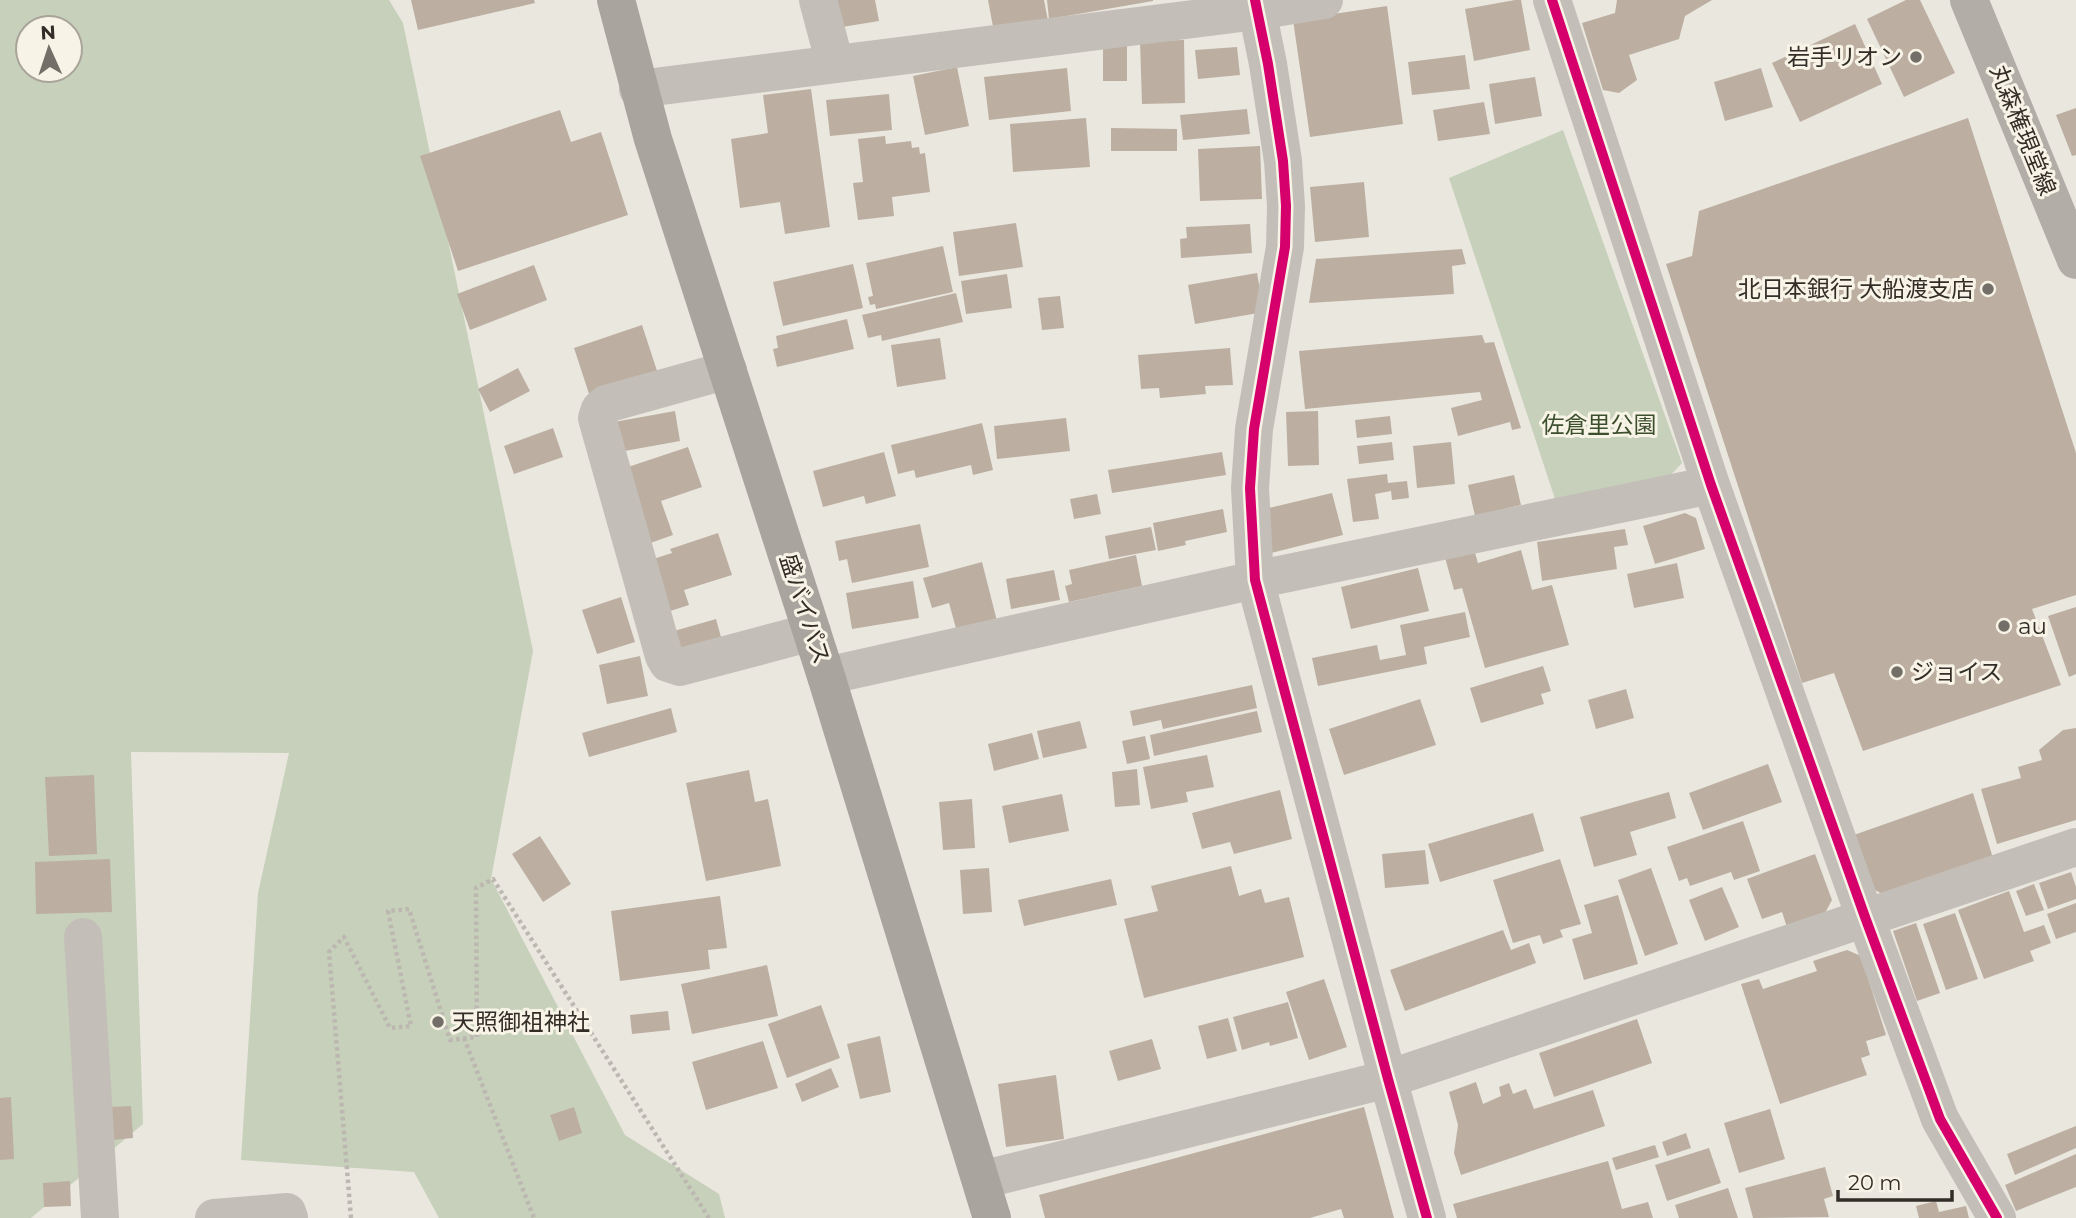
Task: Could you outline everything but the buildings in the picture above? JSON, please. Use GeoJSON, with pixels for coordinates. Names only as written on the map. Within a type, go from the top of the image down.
{"type":"FeatureCollection","features":[{"type":"Feature","properties":{"kind":"highway","name":"盛バイパス"},"geometry":{"type":"LineString","coordinates":[[617,0],[638,89],[826,676],[992,1218]]}},
{"type":"Feature","properties":{"kind":"main road","name":"丸森権現堂線"},"geometry":{"type":"LineString","coordinates":[[1969,0],[2074,250]]}},
{"type":"Feature","properties":{"kind":"street"},"geometry":{"type":"LineString","coordinates":[[818,0],[835,65]]}},
{"type":"Feature","properties":{"kind":"street"},"geometry":{"type":"LineString","coordinates":[[638,89],[835,65],[1256,6],[1324,0]]}},
{"type":"Feature","properties":{"kind":"street"},"geometry":{"type":"LineString","coordinates":[[1552,0],[1710,485],[1865,917],[1940,1119],[1997,1218]]}},
{"type":"Feature","properties":{"kind":"street"},"geometry":{"type":"LineString","coordinates":[[1256,6],[1283,161],[1286,206],[1285,247],[1254,429],[1250,488],[1255,580],[1427,1218]]}},
{"type":"Feature","properties":{"kind":"street"},"geometry":{"type":"LineString","coordinates":[[728,370],[607,404],[600,409],[597,418],[664,656],[668,663],[680,667],[812,632]]}},
{"type":"Feature","properties":{"kind":"street"},"geometry":{"type":"LineString","coordinates":[[826,676],[1255,580],[1710,485]]}},
{"type":"Feature","properties":{"kind":"street"},"geometry":{"type":"LineString","coordinates":[[981,1180],[1388,1079],[2076,847]]}},
{"type":"Feature","properties":{"kind":"street"},"geometry":{"type":"LineString","coordinates":[[83,937],[100,1218]]}},
{"type":"Feature","properties":{"kind":"street"},"geometry":{"type":"LineString","coordinates":[[214,1218],[288,1212],[289,1218]]}},
{"type":"Feature","properties":{"kind":"path"},"geometry":{"type":"LineString","coordinates":[[351,1218],[329,952],[344,937],[390,1028],[411,1026],[388,911],[409,909],[450,1040],[477,1037],[476,888],[493,879],[709,1218]]}},
{"type":"Feature","properties":{"kind":"path"},"geometry":{"type":"LineString","coordinates":[[464,1038],[534,1218]]}},
{"type":"Feature","properties":{"kind":"green space"},"geometry":{"type":"Polygon","coordinates":[[[0,0],[389,0],[403,23],[533,651],[491,879],[625,1135],[719,1194],[725,1218],[439,1218],[414,1172],[241,1160],[258,893],[289,753],[131,752],[143,1124],[31,1218],[0,1218],[0,0]]]}},
{"type":"Feature","properties":{"kind":"green space","name":"佐倉里公園"},"geometry":{"type":"Polygon","coordinates":[[[1563,130],[1682,463],[1668,478],[1556,502],[1449,178],[1563,130]]]}},
{"type":"Feature","properties":{"kind":"cycle path"},"geometry":{"type":"LineString","coordinates":[[1255,0],[1283,161],[1286,206],[1285,247],[1254,429],[1250,488],[1255,580],[1427,1218]]}},
{"type":"Feature","properties":{"kind":"cycle path"},"geometry":{"type":"LineString","coordinates":[[1552,0],[1711,485],[1865,917],[1940,1119],[1997,1218]]}},
{"type":"Feature","properties":{"kind":"place","name":"岩手リオン"},"geometry":{"type":"Point","coordinates":[1916,57]}},
{"type":"Feature","properties":{"kind":"place","name":"北日本銀行 大船渡支店"},"geometry":{"type":"Point","coordinates":[1988,289]}},
{"type":"Feature","properties":{"kind":"place","name":"au"},"geometry":{"type":"Point","coordinates":[2004,626]}},
{"type":"Feature","properties":{"kind":"place","name":"ジョイス"},"geometry":{"type":"Point","coordinates":[1897,672]}},
{"type":"Feature","properties":{"kind":"place","name":"天照御祖神社"},"geometry":{"type":"Point","coordinates":[438,1022]}}]}
